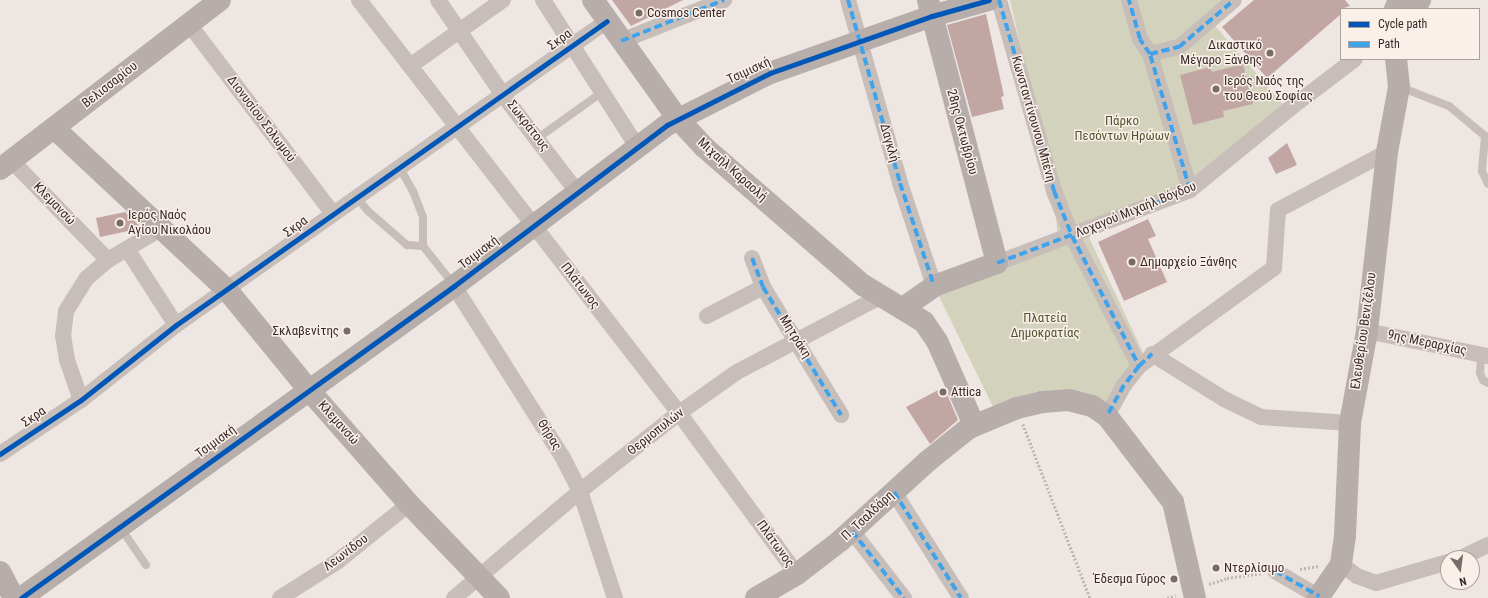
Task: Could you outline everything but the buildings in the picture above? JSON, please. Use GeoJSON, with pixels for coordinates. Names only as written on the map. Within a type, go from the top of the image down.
{"type":"FeatureCollection","features":[{"type":"Feature","properties":{"kind":"street","name":"Βελισσαρίου"},"geometry":{"type":"LineString","coordinates":[[4,159],[54,128],[220,0]]}},
{"type":"Feature","properties":{"kind":"street","name":"Πλάτωνος"},"geometry":{"type":"LineString","coordinates":[[358,0],[410,66],[456,129],[534,226],[679,413],[797,574]]}},
{"type":"Feature","properties":{"kind":"street","name":"Σωκράτους"},"geometry":{"type":"LineString","coordinates":[[438,0],[503,95],[538,138],[578,193]]}},
{"type":"Feature","properties":{"kind":"street"},"geometry":{"type":"LineString","coordinates":[[410,66],[460,32],[503,0]]}},
{"type":"Feature","properties":{"kind":"street"},"geometry":{"type":"LineString","coordinates":[[543,0],[638,148]]}},
{"type":"Feature","properties":{"kind":"street","name":"Μιχαήλ Καραολή"},"geometry":{"type":"LineString","coordinates":[[593,0],[678,119],[727,167],[847,273],[880,297],[903,308],[930,328],[974,425]]}},
{"type":"Feature","properties":{"kind":"street"},"geometry":{"type":"LineString","coordinates":[[621,41],[724,0]]}},
{"type":"Feature","properties":{"kind":"street","name":"Δαγκλή"},"geometry":{"type":"LineString","coordinates":[[848,0],[900,183],[934,286]]}},
{"type":"Feature","properties":{"kind":"street","name":"Τσιμισκή"},"geometry":{"type":"LineString","coordinates":[[21,598],[308,389],[454,286],[678,119],[770,73],[859,41],[930,8],[988,0]]}},
{"type":"Feature","properties":{"kind":"street","name":"Κωνσταντίνουνου Μπένη"},"geometry":{"type":"LineString","coordinates":[[999,0],[1054,191],[1072,236],[1139,366]]}},
{"type":"Feature","properties":{"kind":"street"},"geometry":{"type":"LineString","coordinates":[[1129,0],[1140,39],[1150,54],[1190,190]]}},
{"type":"Feature","properties":{"kind":"street"},"geometry":{"type":"LineString","coordinates":[[1150,54],[1179,46],[1234,0]]}},
{"type":"Feature","properties":{"kind":"street","name":"28ης Οκτωβρίου"},"geometry":{"type":"LineString","coordinates":[[930,8],[997,263]]}},
{"type":"Feature","properties":{"kind":"street","name":"Σκρα"},"geometry":{"type":"LineString","coordinates":[[0,454],[80,400],[176,325],[456,129],[607,20]]}},
{"type":"Feature","properties":{"kind":"street","name":"Διονυσίου Σολωμού"},"geometry":{"type":"LineString","coordinates":[[189,24],[334,214]]}},
{"type":"Feature","properties":{"kind":"street","name":"Λοχαγού Μιχαήλ Βόγδου"},"geometry":{"type":"LineString","coordinates":[[997,263],[1072,236],[1190,190],[1354,60]]}},
{"type":"Feature","properties":{"kind":"street","name":"Ελευθερίου Βενιζέλου"},"geometry":{"type":"LineString","coordinates":[[1319,597],[1341,564],[1345,535],[1350,423],[1367,331],[1387,152],[1399,86],[1396,60]]}},
{"type":"Feature","properties":{"kind":"street","name":"Κλεμανσώ"},"geometry":{"type":"LineString","coordinates":[[54,128],[227,290],[308,389],[409,504],[499,598]]}},
{"type":"Feature","properties":{"kind":"street"},"geometry":{"type":"LineString","coordinates":[[1193,594],[1173,502],[1107,416],[1124,385],[1139,366],[1152,354],[1274,268],[1278,210],[1387,152]]}},
{"type":"Feature","properties":{"kind":"street","name":"Κλεμανσώ"},"geometry":{"type":"LineString","coordinates":[[4,159],[108,260]]}},
{"type":"Feature","properties":{"kind":"street"},"geometry":{"type":"LineString","coordinates":[[80,400],[67,360],[63,336],[66,311],[87,278],[108,260],[162,228]]}},
{"type":"Feature","properties":{"kind":"street"},"geometry":{"type":"LineString","coordinates":[[128,249],[176,325]]}},
{"type":"Feature","properties":{"kind":"street","name":"Μητράκη"},"geometry":{"type":"LineString","coordinates":[[752,258],[763,286],[798,341],[841,415]]}},
{"type":"Feature","properties":{"kind":"street"},"geometry":{"type":"LineString","coordinates":[[903,308],[934,286],[997,263]]}},
{"type":"Feature","properties":{"kind":"street","name":"Θήρας"},"geometry":{"type":"LineString","coordinates":[[454,286],[562,456],[580,492],[615,598]]}},
{"type":"Feature","properties":{"kind":"street"},"geometry":{"type":"LineString","coordinates":[[707,316],[763,286]]}},
{"type":"Feature","properties":{"kind":"street","name":"Θερμοπυλών"},"geometry":{"type":"LineString","coordinates":[[454,598],[580,492],[679,413],[736,372],[880,297]]}},
{"type":"Feature","properties":{"kind":"street","name":"9ης Μεραρχίας"},"geometry":{"type":"LineString","coordinates":[[1367,331],[1484,355]]}},
{"type":"Feature","properties":{"kind":"street"},"geometry":{"type":"LineString","coordinates":[[1152,354],[1224,399],[1261,417],[1350,423]]}},
{"type":"Feature","properties":{"kind":"street","name":"Π. Τσαλδάρη"},"geometry":{"type":"LineString","coordinates":[[756,598],[797,574],[852,531],[894,492],[974,425],[1017,408],[1042,402],[1069,400],[1092,406],[1107,416]]}},
{"type":"Feature","properties":{"kind":"street"},"geometry":{"type":"LineString","coordinates":[[894,492],[961,598]]}},
{"type":"Feature","properties":{"kind":"street","name":"Λεωνίδου"},"geometry":{"type":"LineString","coordinates":[[280,598],[338,561],[409,504]]}},
{"type":"Feature","properties":{"kind":"street"},"geometry":{"type":"LineString","coordinates":[[852,531],[904,598]]}},
{"type":"Feature","properties":{"kind":"street"},"geometry":{"type":"LineString","coordinates":[[1478,550],[1488,545]]}},
{"type":"Feature","properties":{"kind":"street"},"geometry":{"type":"LineString","coordinates":[[1341,564],[1357,576],[1376,583],[1440,564]]}},
{"type":"Feature","properties":{"kind":"street"},"geometry":{"type":"LineString","coordinates":[[0,572],[14,598]]}},
{"type":"Feature","properties":{"kind":"street"},"geometry":{"type":"LineString","coordinates":[[1275,572],[1319,597]]}},
{"type":"Feature","properties":{"kind":"lane"},"geometry":{"type":"LineString","coordinates":[[1399,86],[1449,106],[1485,136],[1482,172],[1488,184]]}},
{"type":"Feature","properties":{"kind":"lane"},"geometry":{"type":"LineString","coordinates":[[538,138],[602,92]]}},
{"type":"Feature","properties":{"kind":"lane"},"geometry":{"type":"LineString","coordinates":[[400,168],[413,191],[423,217],[423,246],[454,286]]}},
{"type":"Feature","properties":{"kind":"lane"},"geometry":{"type":"LineString","coordinates":[[356,198],[368,211],[407,245],[423,246]]}},
{"type":"Feature","properties":{"kind":"lane"},"geometry":{"type":"LineString","coordinates":[[1484,355],[1480,373],[1483,380],[1488,383]]}},
{"type":"Feature","properties":{"kind":"lane"},"geometry":{"type":"LineString","coordinates":[[120,526],[146,565]]}},
{"type":"Feature","properties":{"kind":"path"},"geometry":{"type":"LineString","coordinates":[[1017,408],[1090,598]]}},
{"type":"Feature","properties":{"kind":"path"},"geometry":{"type":"LineString","coordinates":[[1167,598],[1193,594],[1227,578],[1341,564]]}},
{"type":"Feature","properties":{"kind":"green space"},"geometry":{"type":"Polygon","coordinates":[[[1010,0],[1234,0],[1210,20],[1288,110],[1190,190],[1086,231],[1146,359],[1107,416],[1069,400],[997,415],[934,286],[1058,241],[1054,191],[1010,0]]]}},
{"type":"Feature","properties":{"kind":"marked path"},"geometry":{"type":"LineString","coordinates":[[621,41],[724,0]]}},
{"type":"Feature","properties":{"kind":"marked path"},"geometry":{"type":"LineString","coordinates":[[848,0],[900,183],[934,286]]}},
{"type":"Feature","properties":{"kind":"marked path"},"geometry":{"type":"LineString","coordinates":[[999,0],[1054,191],[1072,236],[1139,366],[1124,385],[1107,416]]}},
{"type":"Feature","properties":{"kind":"marked path"},"geometry":{"type":"LineString","coordinates":[[997,263],[1190,190],[1150,54],[1140,39],[1129,0]]}},
{"type":"Feature","properties":{"kind":"marked path"},"geometry":{"type":"LineString","coordinates":[[1150,54],[1179,47],[1234,0]]}},
{"type":"Feature","properties":{"kind":"marked path"},"geometry":{"type":"LineString","coordinates":[[752,258],[763,287],[841,415]]}},
{"type":"Feature","properties":{"kind":"marked path"},"geometry":{"type":"LineString","coordinates":[[1139,366],[1152,354]]}},
{"type":"Feature","properties":{"kind":"marked path"},"geometry":{"type":"LineString","coordinates":[[894,492],[961,598]]}},
{"type":"Feature","properties":{"kind":"marked path"},"geometry":{"type":"LineString","coordinates":[[852,531],[904,598]]}},
{"type":"Feature","properties":{"kind":"marked path"},"geometry":{"type":"LineString","coordinates":[[1275,571],[1319,596]]}},
{"type":"Feature","properties":{"kind":"cycle path"},"geometry":{"type":"LineString","coordinates":[[21,598],[454,286],[667,125],[770,73],[932,16],[989,0]]}},
{"type":"Feature","properties":{"kind":"cycle path"},"geometry":{"type":"LineString","coordinates":[[0,454],[81,400],[176,325],[607,21]]}},
{"type":"Feature","properties":{"kind":"place","name":"Cosmos Center"},"geometry":{"type":"Point","coordinates":[639,13]}},
{"type":"Feature","properties":{"kind":"place","name":"Δικαστικό Μέγαρο Ξάνθης"},"geometry":{"type":"Point","coordinates":[1270,53]}},
{"type":"Feature","properties":{"kind":"place","name":"Ιερός Ναός της του Θεού Σοφίας"},"geometry":{"type":"Point","coordinates":[1216,89]}},
{"type":"Feature","properties":{"kind":"place","name":"Ιερός Ναός Αγίου Νικολάου"},"geometry":{"type":"Point","coordinates":[120,223]}},
{"type":"Feature","properties":{"kind":"place","name":"Δημαρχείο Ξάνθης"},"geometry":{"type":"Point","coordinates":[1132,262]}},
{"type":"Feature","properties":{"kind":"place","name":"Σκλαβενίτης"},"geometry":{"type":"Point","coordinates":[347,331]}},
{"type":"Feature","properties":{"kind":"place","name":"Attica"},"geometry":{"type":"Point","coordinates":[943,392]}},
{"type":"Feature","properties":{"kind":"place","name":"Ντερλίσιμο"},"geometry":{"type":"Point","coordinates":[1216,568]}},
{"type":"Feature","properties":{"kind":"place","name":"Έδεσμα Γύρος"},"geometry":{"type":"Point","coordinates":[1174,579]}},
{"type":"Feature","properties":{"kind":"park label","name":"Πάρκο Πεσόντων Ηρώων"},"geometry":{"type":"Point","coordinates":[1122,130]}},
{"type":"Feature","properties":{"kind":"park label","name":"Πλατεία Δημοκρατίας"},"geometry":{"type":"Point","coordinates":[1045,326]}}]}
